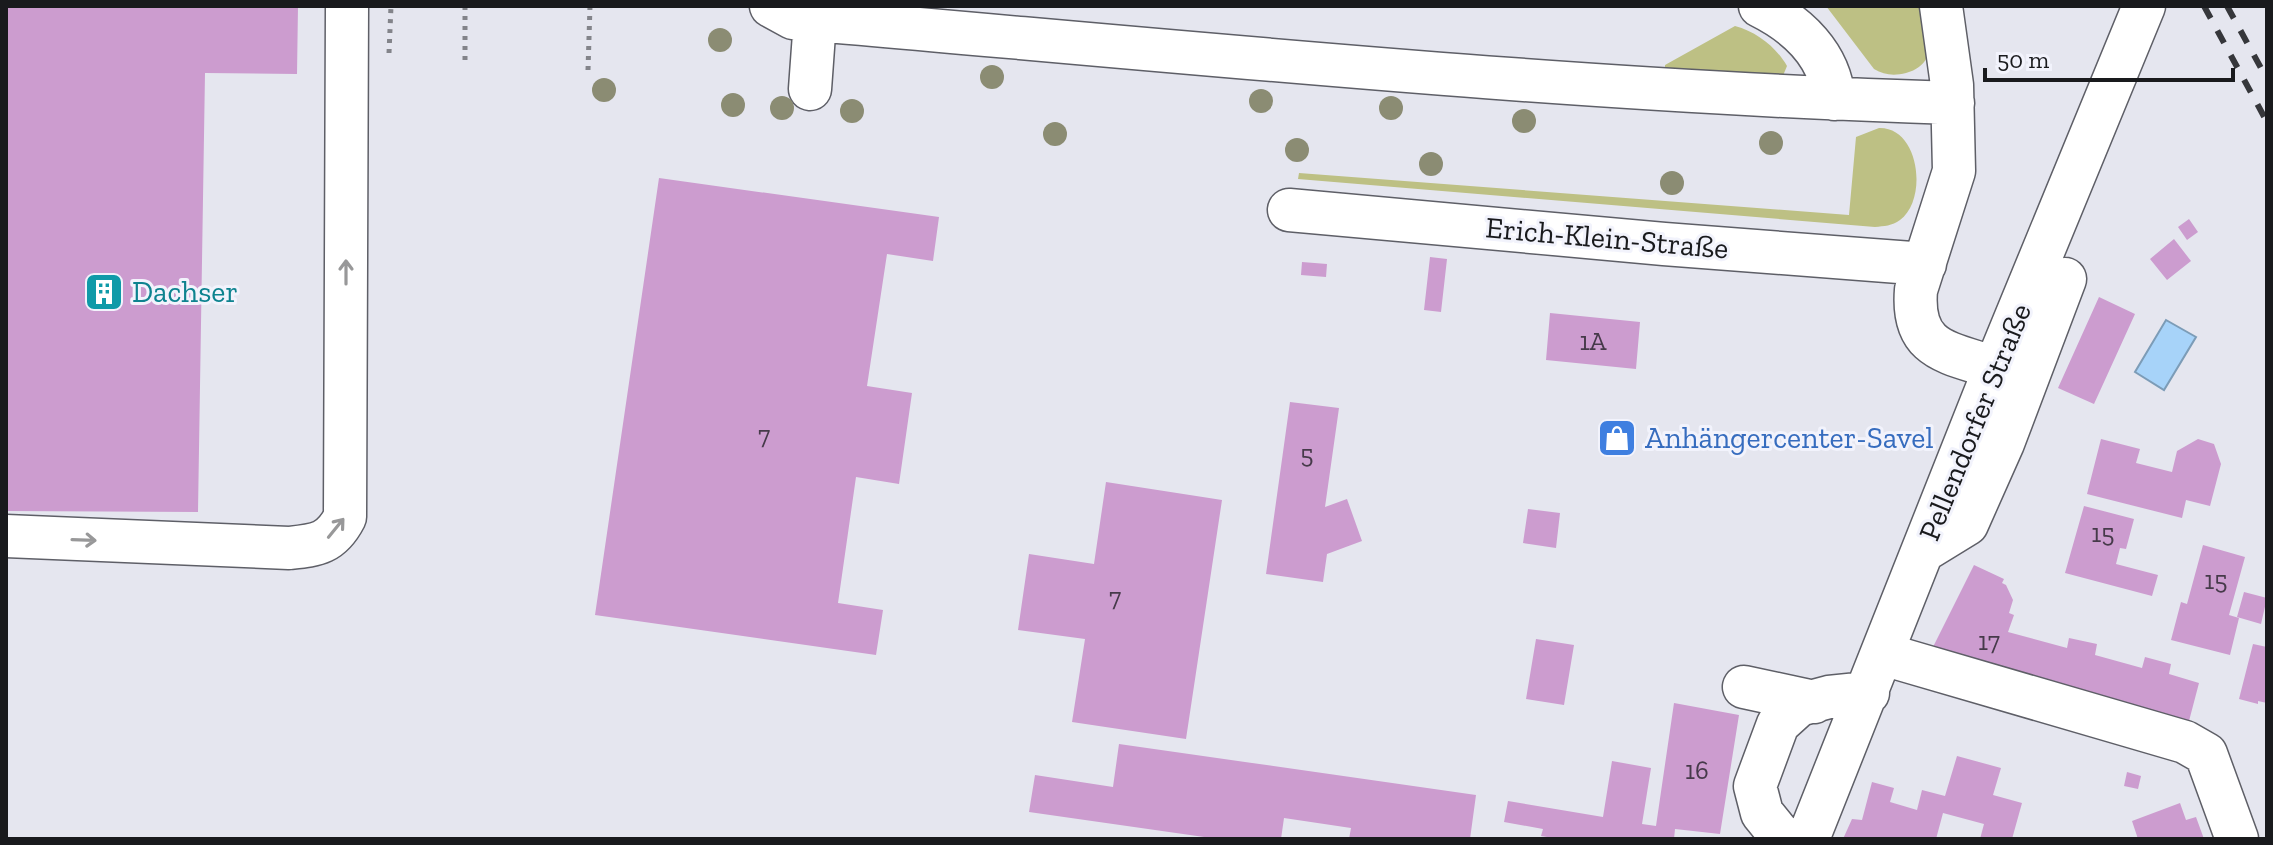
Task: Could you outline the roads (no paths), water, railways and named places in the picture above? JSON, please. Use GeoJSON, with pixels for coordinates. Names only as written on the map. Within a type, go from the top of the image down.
{"type":"FeatureCollection","features":[{"type":"Feature","properties":{"kind":"street"},"geometry":{"type":"LineString","coordinates":[[6,536],[289,548],[318,545],[337,533],[345,517],[347,6]]}},
{"type":"Feature","properties":{"kind":"street"},"geometry":{"type":"LineString","coordinates":[[771,6],[793,18],[811,13],[898,17],[1407,70],[1834,99],[1953,103]]}},
{"type":"Feature","properties":{"kind":"street"},"geometry":{"type":"LineString","coordinates":[[1760,6],[1780,16],[1819,52],[1832,83],[1834,99]]}},
{"type":"Feature","properties":{"kind":"street"},"geometry":{"type":"LineString","coordinates":[[1941,6],[1953,103],[1954,171],[1916,290],[1914,309],[1917,324],[1926,339],[1937,348],[1995,368]]}},
{"type":"Feature","properties":{"kind":"street","name":"Pellendorfer Straße"},"geometry":{"type":"LineString","coordinates":[[1808,839],[1995,368],[2144,6]]}},
{"type":"Feature","properties":{"kind":"street"},"geometry":{"type":"LineString","coordinates":[[810,89],[811,13]]}},
{"type":"Feature","properties":{"kind":"street","name":"Erich-Klein-Straße"},"geometry":{"type":"LineString","coordinates":[[1289,210],[1485,238],[1717,258],[1925,264]]}},
{"type":"Feature","properties":{"kind":"street"},"geometry":{"type":"LineString","coordinates":[[1923,551],[1967,524],[2003,443],[2065,279]]}},
{"type":"Feature","properties":{"kind":"street"},"geometry":{"type":"LineString","coordinates":[[1883,654],[2185,742],[2206,754],[2237,839]]}},
{"type":"Feature","properties":{"kind":"street"},"geometry":{"type":"LineString","coordinates":[[1744,687],[1814,702]]}},
{"type":"Feature","properties":{"kind":"street"},"geometry":{"type":"LineString","coordinates":[[1783,839],[1762,813],[1755,786],[1778,724],[1799,705],[1868,693]]}},
{"type":"Feature","properties":{"kind":"water"},"geometry":{"type":"Polygon","coordinates":[[[2166,320],[2196,337],[2164,390],[2135,372],[2166,320]]]}},
{"type":"Feature","properties":{"kind":"railway"},"geometry":{"type":"LineString","coordinates":[[2204,6],[2267,122]]}},
{"type":"Feature","properties":{"kind":"railway"},"geometry":{"type":"LineString","coordinates":[[2227,6],[2267,79]]}},
{"type":"Feature","properties":{"kind":"place","name":"Dachser"},"geometry":{"type":"Point","coordinates":[104,292]}},
{"type":"Feature","properties":{"kind":"place","name":"Anhängercenter-Savel"},"geometry":{"type":"Point","coordinates":[1617,438]}}]}
